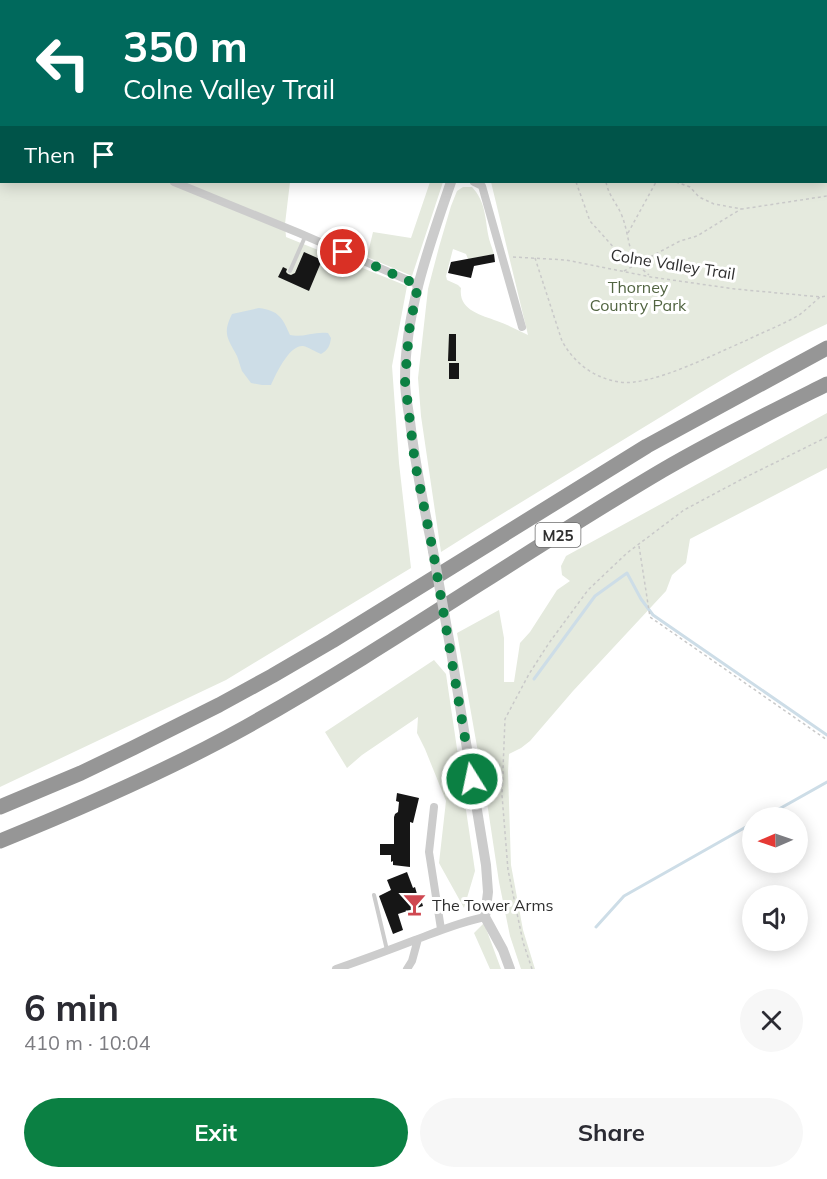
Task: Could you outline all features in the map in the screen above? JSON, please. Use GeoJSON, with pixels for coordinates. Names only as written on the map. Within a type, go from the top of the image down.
{"type":"FeatureCollection","features":[{"type":"Feature","properties":{"kind":"highway","name":"M25"},"geometry":{"type":"LineString","coordinates":[[0,807],[81,773],[264,681],[647,446],[827,348]]}},
{"type":"Feature","properties":{"kind":"highway","name":"M25"},"geometry":{"type":"LineString","coordinates":[[0,841],[79,809],[244,728],[342,671],[652,477],[715,441],[827,384]]}},
{"type":"Feature","properties":{"kind":"street"},"geometry":{"type":"LineString","coordinates":[[176,183],[417,284]]}},
{"type":"Feature","properties":{"kind":"street"},"geometry":{"type":"LineString","coordinates":[[451,183],[417,284],[409,331],[405,381],[415,463],[433,551],[486,865],[488,892],[485,917],[503,950],[510,969]]}},
{"type":"Feature","properties":{"kind":"street"},"geometry":{"type":"LineString","coordinates":[[476,183],[482,186],[522,327]]}},
{"type":"Feature","properties":{"kind":"street"},"geometry":{"type":"LineString","coordinates":[[434,807],[429,852],[441,929]]}},
{"type":"Feature","properties":{"kind":"street"},"geometry":{"type":"LineString","coordinates":[[336,969],[441,929],[485,917]]}},
{"type":"Feature","properties":{"kind":"street"},"geometry":{"type":"LineString","coordinates":[[407,969],[412,962],[418,939]]}},
{"type":"Feature","properties":{"kind":"lane"},"geometry":{"type":"LineString","coordinates":[[290,271],[306,236]]}},
{"type":"Feature","properties":{"kind":"lane"},"geometry":{"type":"LineString","coordinates":[[374,895],[387,951]]}},
{"type":"Feature","properties":{"kind":"path"},"geometry":{"type":"LineString","coordinates":[[576,183],[590,220],[616,250],[651,277]]}},
{"type":"Feature","properties":{"kind":"path"},"geometry":{"type":"LineString","coordinates":[[606,183],[608,193],[621,215],[630,251],[636,264]]}},
{"type":"Feature","properties":{"kind":"path"},"geometry":{"type":"LineString","coordinates":[[627,234],[655,183]]}},
{"type":"Feature","properties":{"kind":"path"},"geometry":{"type":"LineString","coordinates":[[679,183],[690,187],[699,197],[714,204],[742,209],[827,196]]}},
{"type":"Feature","properties":{"kind":"path"},"geometry":{"type":"LineString","coordinates":[[622,272],[680,242],[697,236],[742,209]]}},
{"type":"Feature","properties":{"kind":"path","name":"Colne Valley Trail"},"geometry":{"type":"LineString","coordinates":[[515,257],[566,260],[651,277],[735,289],[827,296]]}},
{"type":"Feature","properties":{"kind":"path"},"geometry":{"type":"LineString","coordinates":[[535,258],[568,352],[576,362],[587,369],[618,382],[644,381],[707,358],[800,314],[821,297]]}},
{"type":"Feature","properties":{"kind":"path"},"geometry":{"type":"LineString","coordinates":[[532,969],[523,942],[508,870],[502,795],[506,719],[529,674],[588,590],[638,544],[684,510],[827,437]]}},
{"type":"Feature","properties":{"kind":"path"},"geometry":{"type":"LineString","coordinates":[[638,544],[650,616],[827,740]]}},
{"type":"Feature","properties":{"kind":"green space"},"geometry":{"type":"Polygon","coordinates":[[[0,183],[290,183],[285,224],[286,237],[407,286],[392,366],[399,463],[411,568],[226,680],[0,787],[0,183]]]}},
{"type":"Feature","properties":{"kind":"green space"},"geometry":{"type":"Polygon","coordinates":[[[430,183],[443,183],[412,276],[367,257],[373,232],[411,238],[430,183]]]}},
{"type":"Feature","properties":{"kind":"green space","name":"Thorney Country Park"},"geometry":{"type":"Polygon","coordinates":[[[491,183],[827,183],[827,324],[706,389],[441,552],[421,416],[418,378],[428,289],[451,206],[457,191],[463,187],[472,187],[480,198],[494,254],[468,259],[466,254],[453,249],[447,280],[461,288],[463,302],[467,307],[528,335],[491,183]]]}},
{"type":"Feature","properties":{"kind":"green space"},"geometry":{"type":"Polygon","coordinates":[[[827,413],[827,468],[690,539],[686,563],[672,575],[666,591],[530,741],[509,754],[511,865],[523,930],[535,969],[521,969],[510,936],[499,882],[457,633],[499,610],[504,638],[504,682],[514,682],[520,643],[530,632],[557,590],[570,581],[562,575],[561,566],[566,556],[827,413]]]}},
{"type":"Feature","properties":{"kind":"green space"},"geometry":{"type":"Polygon","coordinates":[[[434,660],[446,674],[475,871],[464,908],[439,863],[446,801],[417,733],[418,717],[362,755],[347,768],[325,732],[434,660]]]}},
{"type":"Feature","properties":{"kind":"green space"},"geometry":{"type":"Polygon","coordinates":[[[484,923],[501,969],[490,969],[474,933],[484,923]]]}},
{"type":"Feature","properties":{"kind":"shaded area"},"geometry":{"type":"Polygon","coordinates":[[[259,308],[279,316],[290,335],[328,333],[331,338],[328,348],[321,354],[303,346],[298,347],[288,355],[271,385],[251,383],[242,371],[229,341],[227,327],[232,314],[259,308]]]}},
{"type":"Feature","properties":{"kind":"building"},"geometry":{"type":"Polygon","coordinates":[[[304,252],[322,260],[309,291],[278,277],[283,267],[287,269],[288,274],[295,273],[304,252]]]}},
{"type":"Feature","properties":{"kind":"building"},"geometry":{"type":"Polygon","coordinates":[[[494,254],[495,262],[474,266],[471,278],[448,273],[451,262],[494,254]]]}},
{"type":"Feature","properties":{"kind":"building"},"geometry":{"type":"Polygon","coordinates":[[[333,258],[350,264],[346,273],[330,266],[333,258]]]}},
{"type":"Feature","properties":{"kind":"building"},"geometry":{"type":"Polygon","coordinates":[[[449,334],[456,334],[456,361],[448,361],[449,334]]]}},
{"type":"Feature","properties":{"kind":"building"},"geometry":{"type":"Polygon","coordinates":[[[449,363],[459,363],[459,379],[449,379],[449,363]]]}},
{"type":"Feature","properties":{"kind":"building"},"geometry":{"type":"Polygon","coordinates":[[[397,793],[419,798],[413,823],[410,822],[410,867],[393,865],[391,855],[380,855],[380,844],[394,844],[394,817],[398,812],[399,802],[396,801],[397,793]]]}},
{"type":"Feature","properties":{"kind":"building"},"geometry":{"type":"Polygon","coordinates":[[[407,872],[413,888],[415,887],[417,894],[419,893],[423,906],[398,914],[403,930],[393,934],[379,896],[391,890],[387,880],[407,872]]]}},
{"type":"Feature","properties":{"kind":"waterway"},"geometry":{"type":"LineString","coordinates":[[534,679],[595,596],[627,573],[653,615],[827,735]]}},
{"type":"Feature","properties":{"kind":"waterway"},"geometry":{"type":"LineString","coordinates":[[783,807],[827,782]]}},
{"type":"Feature","properties":{"kind":"waterway"},"geometry":{"type":"LineString","coordinates":[[596,927],[624,896],[742,829]]}},
{"type":"Feature","properties":{"kind":"place","name":"The Tower Arms"},"geometry":{"type":"Point","coordinates":[414,905]}},
{"type":"Feature","properties":{"kind":"route"},"geometry":{"type":"LineString","coordinates":[[343,252],[418,285],[409,331],[405,381],[415,463],[433,551],[472,779]]}}]}
